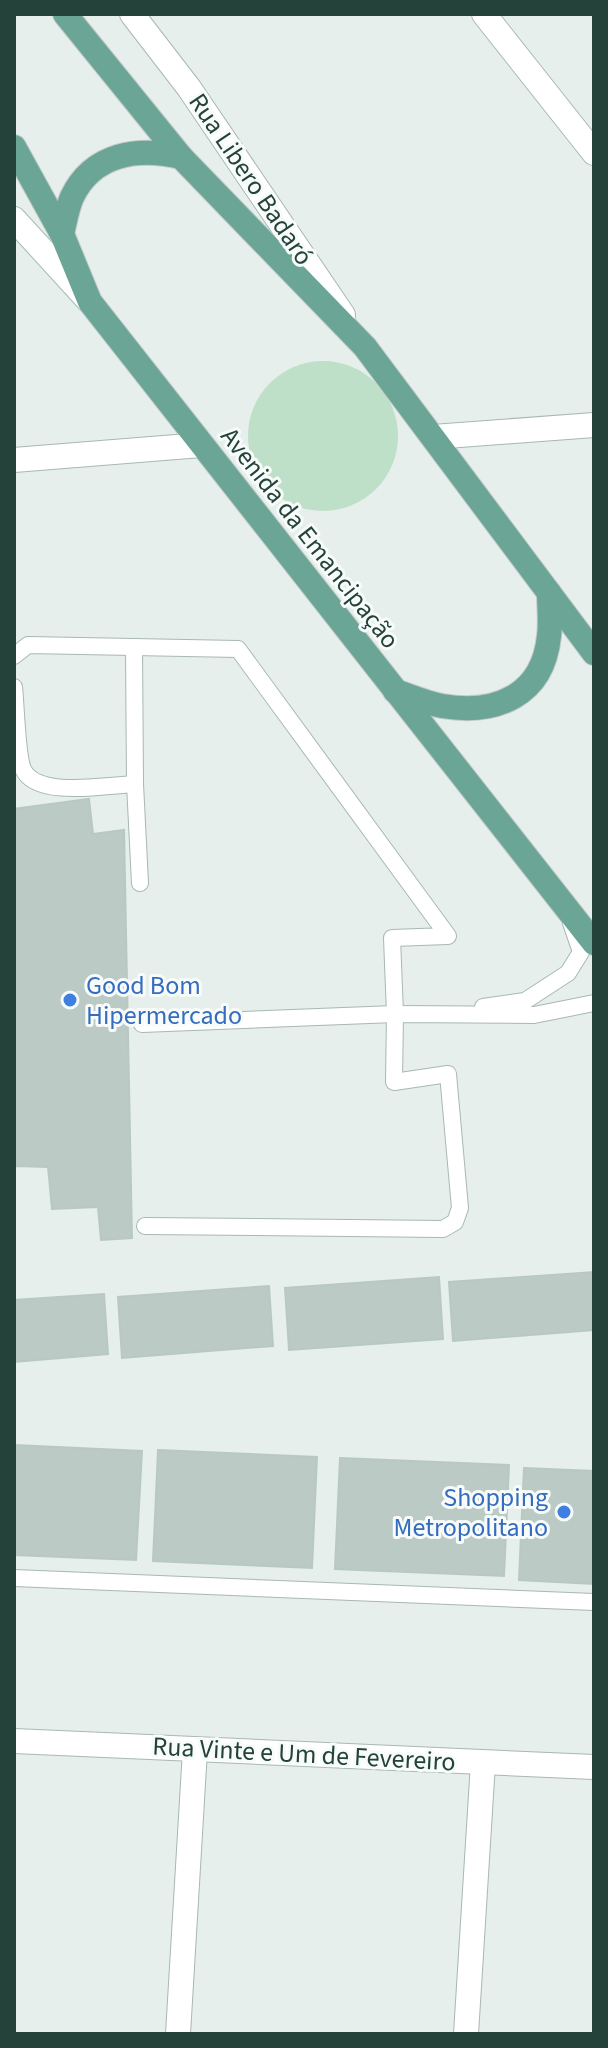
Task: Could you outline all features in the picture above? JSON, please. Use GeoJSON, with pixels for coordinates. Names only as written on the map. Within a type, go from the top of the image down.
{"type":"FeatureCollection","features":[{"type":"Feature","properties":{"kind":"main road"},"geometry":{"type":"LineString","coordinates":[[65,14],[181,157],[365,347],[594,653]]}},
{"type":"Feature","properties":{"kind":"main road","name":"Avenida da Emancipação"},"geometry":{"type":"LineString","coordinates":[[14,147],[62,234],[90,302],[594,943]]}},
{"type":"Feature","properties":{"kind":"main road"},"geometry":{"type":"LineString","coordinates":[[62,234],[72,196],[94,168],[125,154],[155,151],[181,157]]}},
{"type":"Feature","properties":{"kind":"main road"},"geometry":{"type":"LineString","coordinates":[[395,691],[441,705],[479,709],[517,698],[539,672],[549,638],[549,593]]}},
{"type":"Feature","properties":{"kind":"street","name":"Rua Libero Badaró"},"geometry":{"type":"LineString","coordinates":[[132,14],[189,88],[365,347]]}},
{"type":"Feature","properties":{"kind":"street"},"geometry":{"type":"LineString","coordinates":[[484,14],[594,153]]}},
{"type":"Feature","properties":{"kind":"street"},"geometry":{"type":"LineString","coordinates":[[14,219],[90,302]]}},
{"type":"Feature","properties":{"kind":"street"},"geometry":{"type":"LineString","coordinates":[[433,437],[594,425]]}},
{"type":"Feature","properties":{"kind":"street"},"geometry":{"type":"LineString","coordinates":[[14,460],[201,445]]}},
{"type":"Feature","properties":{"kind":"street","name":"Rua Vinte e Um de Fevereiro"},"geometry":{"type":"LineString","coordinates":[[14,1741],[594,1767]]}},
{"type":"Feature","properties":{"kind":"street"},"geometry":{"type":"LineString","coordinates":[[178,2034],[195,1750]]}},
{"type":"Feature","properties":{"kind":"street"},"geometry":{"type":"LineString","coordinates":[[466,2034],[483,1763]]}},
{"type":"Feature","properties":{"kind":"lane"},"geometry":{"type":"LineString","coordinates":[[14,656],[28,645],[238,649],[448,936],[392,938],[394,1082],[448,1074],[460,1208],[455,1222],[443,1229],[145,1226]]}},
{"type":"Feature","properties":{"kind":"lane"},"geometry":{"type":"LineString","coordinates":[[134,647],[135,784],[140,883]]}},
{"type":"Feature","properties":{"kind":"lane"},"geometry":{"type":"LineString","coordinates":[[14,687],[23,769],[34,782],[55,788],[135,784]]}},
{"type":"Feature","properties":{"kind":"lane"},"geometry":{"type":"LineString","coordinates":[[431,1015],[525,1001],[568,973],[581,952],[566,907]]}},
{"type":"Feature","properties":{"kind":"lane"},"geometry":{"type":"LineString","coordinates":[[142,1024],[395,1014],[534,1015],[594,1003]]}},
{"type":"Feature","properties":{"kind":"lane"},"geometry":{"type":"LineString","coordinates":[[14,1578],[594,1602]]}},
{"type":"Feature","properties":{"kind":"green space"},"geometry":{"type":"Polygon","coordinates":[[[323,361],[352,366],[376,383],[393,407],[398,436],[393,465],[376,489],[352,506],[323,511],[294,506],[270,489],[253,465],[248,436],[253,407],[270,383],[294,366],[323,361]]]}},
{"type":"Feature","properties":{"kind":"building","name":"Good Bom Hipermercado"},"geometry":{"type":"Polygon","coordinates":[[[89,799],[93,834],[124,830],[132,1238],[101,1240],[98,1207],[52,1209],[48,1167],[15,1166],[14,1218],[14,809],[89,799]]]}},
{"type":"Feature","properties":{"kind":"building"},"geometry":{"type":"Polygon","coordinates":[[[594,1272],[594,1330],[453,1341],[449,1282],[594,1272]]]}},
{"type":"Feature","properties":{"kind":"building"},"geometry":{"type":"Polygon","coordinates":[[[439,1277],[443,1339],[289,1350],[285,1288],[439,1277]]]}},
{"type":"Feature","properties":{"kind":"building"},"geometry":{"type":"Polygon","coordinates":[[[269,1286],[273,1346],[122,1358],[118,1297],[269,1286]]]}},
{"type":"Feature","properties":{"kind":"building"},"geometry":{"type":"Polygon","coordinates":[[[104,1294],[108,1354],[14,1362],[14,1300],[104,1294]]]}},
{"type":"Feature","properties":{"kind":"building"},"geometry":{"type":"Polygon","coordinates":[[[14,1445],[142,1451],[136,1560],[14,1555],[14,1445]]]}},
{"type":"Feature","properties":{"kind":"building"},"geometry":{"type":"Polygon","coordinates":[[[158,1450],[317,1457],[312,1568],[153,1561],[158,1450]]]}},
{"type":"Feature","properties":{"kind":"building"},"geometry":{"type":"Polygon","coordinates":[[[340,1458],[509,1465],[504,1576],[335,1569],[340,1458]]]}},
{"type":"Feature","properties":{"kind":"building"},"geometry":{"type":"Polygon","coordinates":[[[524,1468],[594,1471],[594,1584],[519,1580],[524,1468]]]}},
{"type":"Feature","properties":{"kind":"place","name":"Good Bom Hipermercado"},"geometry":{"type":"Point","coordinates":[70,1000]}},
{"type":"Feature","properties":{"kind":"place","name":"Shopping Metropolitano"},"geometry":{"type":"Point","coordinates":[564,1512]}}]}
